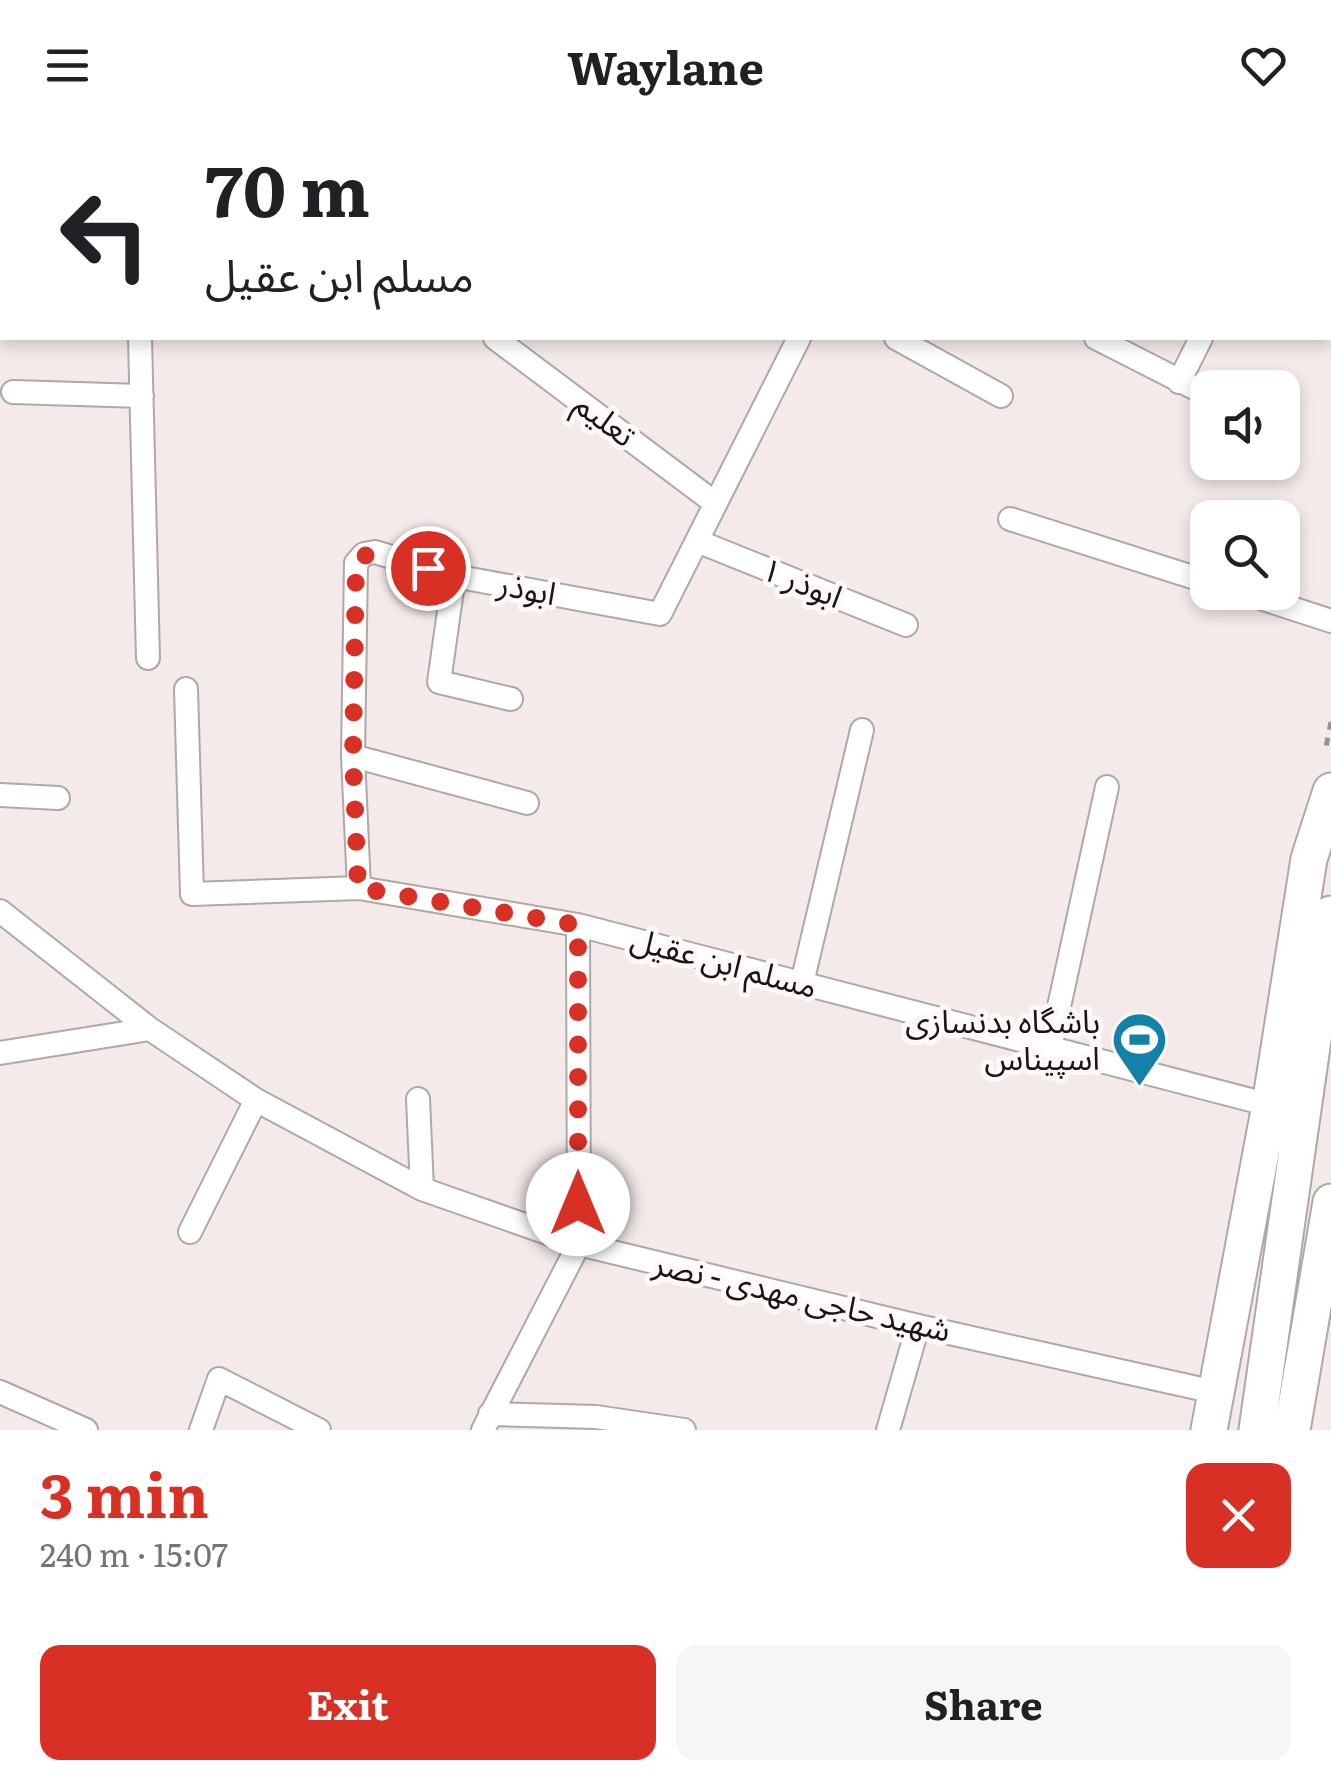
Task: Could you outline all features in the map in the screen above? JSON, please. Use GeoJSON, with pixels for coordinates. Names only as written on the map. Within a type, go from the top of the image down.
{"type":"FeatureCollection","features":[{"type":"Feature","properties":{"kind":"main road"},"geometry":{"type":"LineString","coordinates":[[1209,1430],[1270,1105],[1309,859],[1331,791]]}},
{"type":"Feature","properties":{"kind":"main road"},"geometry":{"type":"LineString","coordinates":[[1257,1430],[1331,914]]}},
{"type":"Feature","properties":{"kind":"main road"},"geometry":{"type":"LineString","coordinates":[[1292,1430],[1331,1202]]}},
{"type":"Feature","properties":{"kind":"street"},"geometry":{"type":"LineString","coordinates":[[140,340],[148,658]]}},
{"type":"Feature","properties":{"kind":"street","name":"تعلیم"},"geometry":{"type":"LineString","coordinates":[[498,340],[716,503]]}},
{"type":"Feature","properties":{"kind":"street","name":"ابوذر"},"geometry":{"type":"LineString","coordinates":[[358,888],[353,756],[356,562],[364,554],[374,552],[454,576],[660,614],[798,340]]}},
{"type":"Feature","properties":{"kind":"street"},"geometry":{"type":"LineString","coordinates":[[900,340],[1001,396]]}},
{"type":"Feature","properties":{"kind":"street"},"geometry":{"type":"LineString","coordinates":[[1100,340],[1190,387]]}},
{"type":"Feature","properties":{"kind":"street"},"geometry":{"type":"LineString","coordinates":[[1179,382],[1200,340]]}},
{"type":"Feature","properties":{"kind":"street"},"geometry":{"type":"LineString","coordinates":[[13,392],[142,396]]}},
{"type":"Feature","properties":{"kind":"street"},"geometry":{"type":"LineString","coordinates":[[1010,519],[1190,576]]}},
{"type":"Feature","properties":{"kind":"street","name":"ابوذر ۱"},"geometry":{"type":"LineString","coordinates":[[697,540],[906,625]]}},
{"type":"Feature","properties":{"kind":"street"},"geometry":{"type":"LineString","coordinates":[[454,576],[439,682],[511,699]]}},
{"type":"Feature","properties":{"kind":"street"},"geometry":{"type":"LineString","coordinates":[[1299,610],[1331,620]]}},
{"type":"Feature","properties":{"kind":"street","name":"مسلم ابن عقیل"},"geometry":{"type":"LineString","coordinates":[[186,689],[192,894],[358,888],[578,925],[1270,1105]]}},
{"type":"Feature","properties":{"kind":"street"},"geometry":{"type":"LineString","coordinates":[[802,983],[862,730]]}},
{"type":"Feature","properties":{"kind":"street"},"geometry":{"type":"LineString","coordinates":[[353,756],[527,803]]}},
{"type":"Feature","properties":{"kind":"street"},"geometry":{"type":"LineString","coordinates":[[1050,1048],[1108,787]]}},
{"type":"Feature","properties":{"kind":"street"},"geometry":{"type":"LineString","coordinates":[[0,795],[58,798]]}},
{"type":"Feature","properties":{"kind":"street","name":"شهید حاجی مهدی - نصر"},"geometry":{"type":"LineString","coordinates":[[0,911],[150,1029],[256,1100],[422,1190],[578,1244],[1214,1392]]}},
{"type":"Feature","properties":{"kind":"street"},"geometry":{"type":"LineString","coordinates":[[578,925],[578,1244],[487,1422],[596,1418],[684,1430]]}},
{"type":"Feature","properties":{"kind":"street"},"geometry":{"type":"LineString","coordinates":[[0,1053],[150,1029]]}},
{"type":"Feature","properties":{"kind":"street"},"geometry":{"type":"LineString","coordinates":[[418,1098],[422,1190]]}},
{"type":"Feature","properties":{"kind":"street"},"geometry":{"type":"LineString","coordinates":[[190,1232],[256,1100]]}},
{"type":"Feature","properties":{"kind":"street"},"geometry":{"type":"LineString","coordinates":[[888,1430],[918,1326]]}},
{"type":"Feature","properties":{"kind":"street"},"geometry":{"type":"LineString","coordinates":[[202,1430],[219,1379],[319,1430]]}},
{"type":"Feature","properties":{"kind":"street"},"geometry":{"type":"LineString","coordinates":[[0,1392],[86,1430]]}},
{"type":"Feature","properties":{"kind":"path"},"geometry":{"type":"LineString","coordinates":[[1328,747],[1331,722]]}},
{"type":"Feature","properties":{"kind":"place","name":"باشگاه بدنسازی اسپیناس"},"geometry":{"type":"Point","coordinates":[1139,1089]}},
{"type":"Feature","properties":{"kind":"route"},"geometry":{"type":"LineString","coordinates":[[428,568],[374,552],[364,554],[356,562],[353,756],[358,888],[578,925],[578,1204]]}}]}
